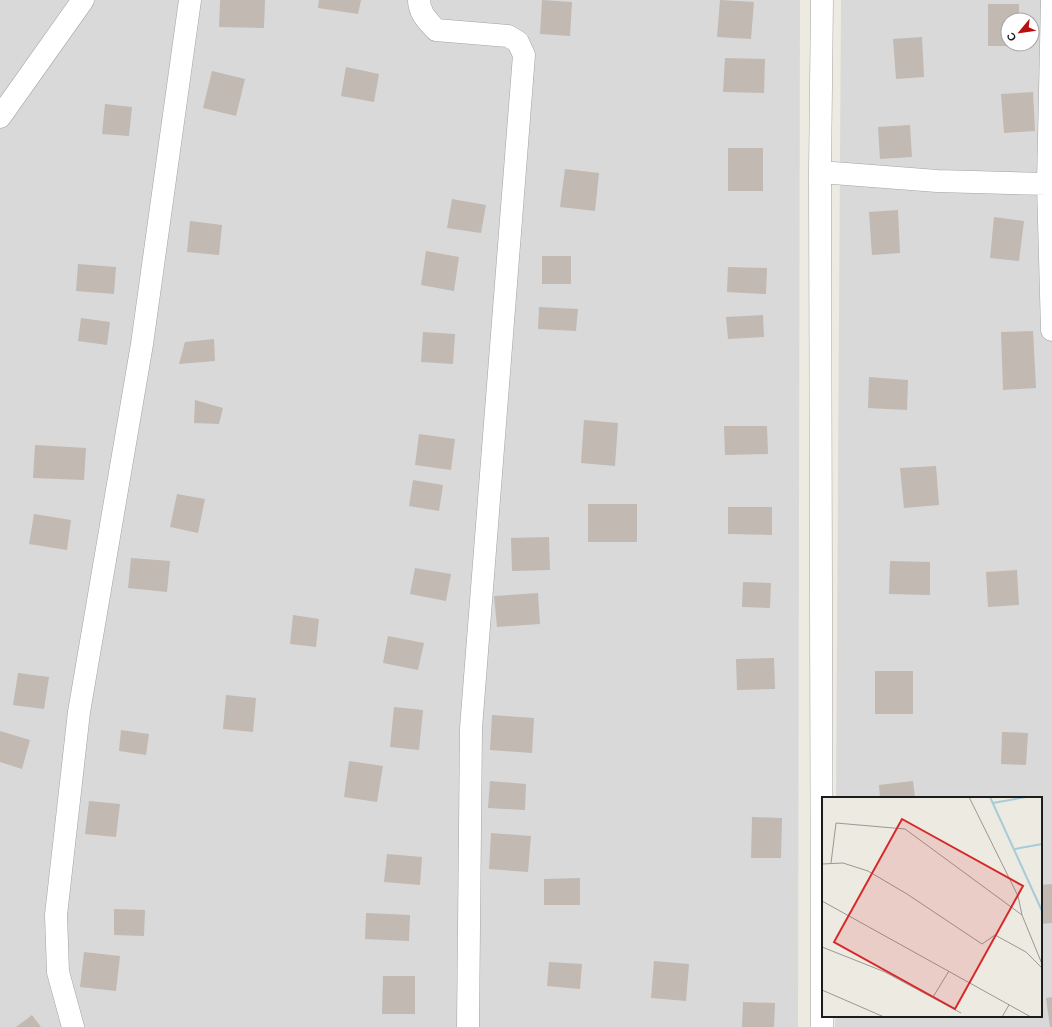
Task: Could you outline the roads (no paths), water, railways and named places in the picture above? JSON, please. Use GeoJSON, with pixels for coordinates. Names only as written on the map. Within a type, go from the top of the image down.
{"type":"FeatureCollection","features":[{"type":"Feature","properties":{"kind":"street"},"geometry":{"type":"LineString","coordinates":[[0,117],[83,0]]}},
{"type":"Feature","properties":{"kind":"street"},"geometry":{"type":"LineString","coordinates":[[73,1027],[58,972],[56,915],[79,712],[142,344],[190,0]]}},
{"type":"Feature","properties":{"kind":"street"},"geometry":{"type":"LineString","coordinates":[[419,0],[419,7],[427,20],[436,30],[508,36],[518,42],[524,55],[471,728],[468,1027]]}},
{"type":"Feature","properties":{"kind":"street"},"geometry":{"type":"LineString","coordinates":[[822,0],[820,172],[822,1027]]}},
{"type":"Feature","properties":{"kind":"street"},"geometry":{"type":"LineString","coordinates":[[1052,0],[1048,184],[1052,330]]}},
{"type":"Feature","properties":{"kind":"street"},"geometry":{"type":"LineString","coordinates":[[820,172],[937,180],[1048,184]]}}]}
